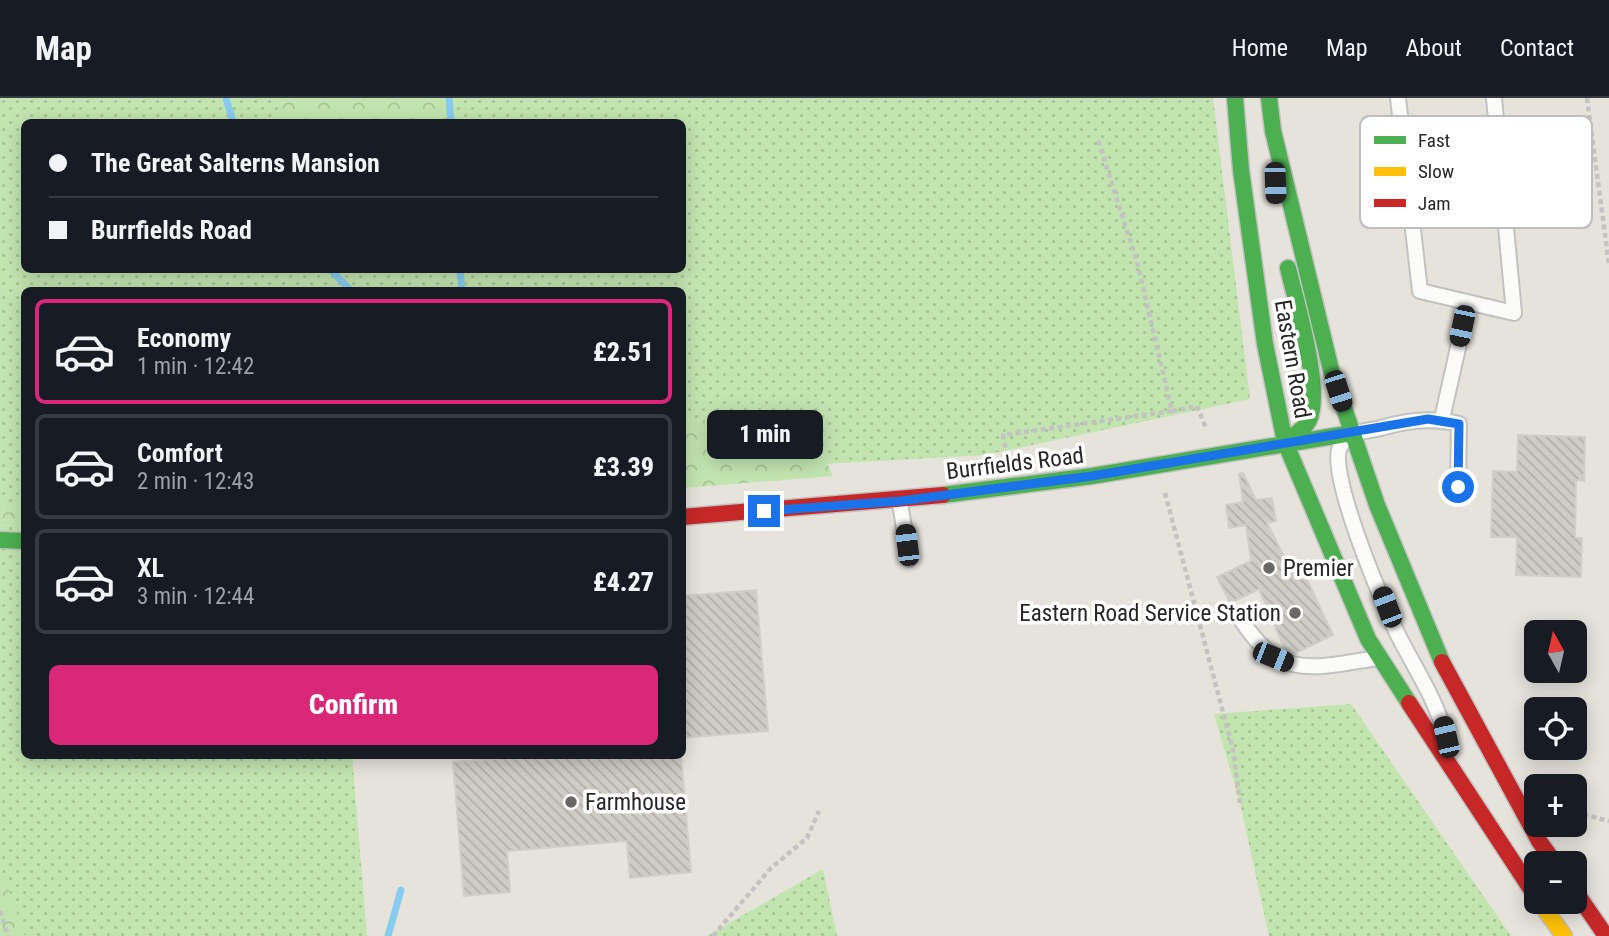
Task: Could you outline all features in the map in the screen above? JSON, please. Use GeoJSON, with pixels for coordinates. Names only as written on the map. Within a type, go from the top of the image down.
{"type":"FeatureCollection","features":[{"type":"Feature","properties":{"kind":"main road","name":"Eastern Road"},"geometry":{"type":"LineString","coordinates":[[1235,98],[1241,170],[1265,344],[1285,442],[1368,639],[1455,777],[1524,878]]}},
{"type":"Feature","properties":{"kind":"main road","name":"Eastern Road"},"geometry":{"type":"LineString","coordinates":[[1269,98],[1273,131],[1331,370],[1386,530],[1438,654],[1546,851]]}},
{"type":"Feature","properties":{"kind":"main road"},"geometry":{"type":"LineString","coordinates":[[1273,131],[1275,209],[1312,383],[1314,408],[1308,422],[1285,442]]}},
{"type":"Feature","properties":{"kind":"main road","name":"Burrfields Road"},"geometry":{"type":"LineString","coordinates":[[686,517],[900,501],[1160,466],[1285,442],[1352,433]]}},
{"type":"Feature","properties":{"kind":"main road"},"geometry":{"type":"LineString","coordinates":[[0,540],[21,541]]}},
{"type":"Feature","properties":{"kind":"main road"},"geometry":{"type":"LineString","coordinates":[[1587,908],[1606,936]]}},
{"type":"Feature","properties":{"kind":"main road","name":"Eastern Road"},"geometry":{"type":"LineString","coordinates":[[1549,914],[1564,936]]}},
{"type":"Feature","properties":{"kind":"lane"},"geometry":{"type":"LineString","coordinates":[[1398,98],[1400,116]]}},
{"type":"Feature","properties":{"kind":"lane"},"geometry":{"type":"LineString","coordinates":[[1494,98],[1496,116]]}},
{"type":"Feature","properties":{"kind":"lane"},"geometry":{"type":"LineString","coordinates":[[1413,228],[1420,291],[1514,313],[1506,228]]}},
{"type":"Feature","properties":{"kind":"lane"},"geometry":{"type":"LineString","coordinates":[[1442,419],[1468,303]]}},
{"type":"Feature","properties":{"kind":"lane"},"geometry":{"type":"LineString","coordinates":[[1455,777],[1441,717],[1396,630],[1350,512],[1336,459],[1341,446],[1352,433],[1394,424],[1442,419],[1459,424],[1458,487]]}},
{"type":"Feature","properties":{"kind":"lane"},"geometry":{"type":"LineString","coordinates":[[900,501],[909,559]]}},
{"type":"Feature","properties":{"kind":"lane"},"geometry":{"type":"LineString","coordinates":[[1240,618],[1254,640],[1273,657],[1293,665],[1319,667],[1379,657]]}},
{"type":"Feature","properties":{"kind":"path"},"geometry":{"type":"LineString","coordinates":[[1587,98],[1589,116]]}},
{"type":"Feature","properties":{"kind":"path"},"geometry":{"type":"LineString","coordinates":[[1592,136],[1609,265]]}},
{"type":"Feature","properties":{"kind":"path"},"geometry":{"type":"LineString","coordinates":[[1014,486],[1003,435],[1172,411],[1137,262],[1098,140]]}},
{"type":"Feature","properties":{"kind":"path"},"geometry":{"type":"LineString","coordinates":[[1164,492],[1233,750],[1240,803]]}},
{"type":"Feature","properties":{"kind":"path"},"geometry":{"type":"LineString","coordinates":[[713,936],[771,868],[807,838],[819,811]]}},
{"type":"Feature","properties":{"kind":"path"},"geometry":{"type":"LineString","coordinates":[[1587,815],[1609,821]]}},
{"type":"Feature","properties":{"kind":"path"},"geometry":{"type":"LineString","coordinates":[[0,911],[8,936]]}},
{"type":"Feature","properties":{"kind":"green space"},"geometry":{"type":"Polygon","coordinates":[[[0,98],[1213,98],[1250,399],[985,455],[686,472],[686,287],[21,287],[21,759],[352,759],[367,936],[24,936],[0,867],[0,98]]]}},
{"type":"Feature","properties":{"kind":"green space"},"geometry":{"type":"Polygon","coordinates":[[[277,98],[452,98],[452,119],[281,119],[277,98]]]}},
{"type":"Feature","properties":{"kind":"green space"},"geometry":{"type":"Polygon","coordinates":[[[686,417],[818,446],[833,476],[686,488],[686,417]]]}},
{"type":"Feature","properties":{"kind":"green space"},"geometry":{"type":"Polygon","coordinates":[[[0,503],[21,504],[21,525],[0,522],[0,503]]]}},
{"type":"Feature","properties":{"kind":"green space"},"geometry":{"type":"Polygon","coordinates":[[[1351,704],[1511,936],[1269,936],[1240,803],[1214,714],[1351,704]]]}},
{"type":"Feature","properties":{"kind":"green space"},"geometry":{"type":"Polygon","coordinates":[[[0,864],[25,936],[0,936],[0,864]]]}},
{"type":"Feature","properties":{"kind":"green space"},"geometry":{"type":"Polygon","coordinates":[[[823,869],[837,936],[707,936],[823,869]]]}},
{"type":"Feature","properties":{"kind":"building"},"geometry":{"type":"Polygon","coordinates":[[[1518,435],[1585,437],[1584,481],[1576,480],[1575,538],[1582,538],[1581,577],[1516,575],[1517,537],[1491,537],[1493,471],[1517,472],[1518,435]]]}},
{"type":"Feature","properties":{"kind":"building"},"geometry":{"type":"Polygon","coordinates":[[[1243,473],[1256,500],[1272,498],[1276,521],[1267,523],[1292,572],[1302,569],[1333,635],[1294,654],[1285,650],[1259,589],[1230,603],[1217,577],[1251,561],[1246,525],[1229,528],[1226,505],[1243,502],[1239,474],[1243,473]]]}},
{"type":"Feature","properties":{"kind":"building","name":"Farmhouse"},"geometry":{"type":"Polygon","coordinates":[[[756,590],[768,731],[686,738],[686,596],[756,590]]]}},
{"type":"Feature","properties":{"kind":"building","name":"Farmhouse"},"geometry":{"type":"Polygon","coordinates":[[[492,759],[681,759],[691,872],[630,878],[627,841],[507,851],[510,892],[464,896],[453,762],[492,759]]]}},
{"type":"Feature","properties":{"kind":"waterway"},"geometry":{"type":"LineString","coordinates":[[226,98],[232,119]]}},
{"type":"Feature","properties":{"kind":"waterway"},"geometry":{"type":"LineString","coordinates":[[449,98],[451,119]]}},
{"type":"Feature","properties":{"kind":"waterway"},"geometry":{"type":"LineString","coordinates":[[334,273],[347,287]]}},
{"type":"Feature","properties":{"kind":"waterway"},"geometry":{"type":"LineString","coordinates":[[460,273],[462,287]]}},
{"type":"Feature","properties":{"kind":"waterway"},"geometry":{"type":"LineString","coordinates":[[388,936],[401,890]]}},
{"type":"Feature","properties":{"kind":"traffic: fast"},"geometry":{"type":"LineString","coordinates":[[1235,98],[1241,170],[1265,344],[1285,442],[1368,639],[1409,703]]}},
{"type":"Feature","properties":{"kind":"traffic: fast"},"geometry":{"type":"LineString","coordinates":[[1269,98],[1273,131],[1331,370],[1377,505],[1442,662]]}},
{"type":"Feature","properties":{"kind":"traffic: fast"},"geometry":{"type":"LineString","coordinates":[[1285,442],[1309,420],[1313,388],[1307,345],[1288,268]]}},
{"type":"Feature","properties":{"kind":"traffic: fast"},"geometry":{"type":"LineString","coordinates":[[943,495],[1092,476],[1352,433]]}},
{"type":"Feature","properties":{"kind":"traffic: fast"},"geometry":{"type":"LineString","coordinates":[[0,540],[21,541]]}},
{"type":"Feature","properties":{"kind":"traffic: slow"},"geometry":{"type":"LineString","coordinates":[[1548,914],[1564,936]]}},
{"type":"Feature","properties":{"kind":"traffic: jam"},"geometry":{"type":"LineString","coordinates":[[686,517],[943,495]]}},
{"type":"Feature","properties":{"kind":"traffic: jam"},"geometry":{"type":"LineString","coordinates":[[1442,662],[1546,851]]}},
{"type":"Feature","properties":{"kind":"traffic: jam"},"geometry":{"type":"LineString","coordinates":[[1409,703],[1524,879]]}},
{"type":"Feature","properties":{"kind":"traffic: jam"},"geometry":{"type":"LineString","coordinates":[[1587,908],[1606,936]]}},
{"type":"Feature","properties":{"kind":"place","name":"Premier"},"geometry":{"type":"Point","coordinates":[1269,568]}},
{"type":"Feature","properties":{"kind":"place","name":"Eastern Road Service Station"},"geometry":{"type":"Point","coordinates":[1295,613]}},
{"type":"Feature","properties":{"kind":"place","name":"Farmhouse"},"geometry":{"type":"Point","coordinates":[571,802]}},
{"type":"Feature","properties":{"kind":"route"},"geometry":{"type":"LineString","coordinates":[[764,511],[900,501],[1092,476],[1428,419],[1442,419],[1459,424],[1458,487]]}}]}
